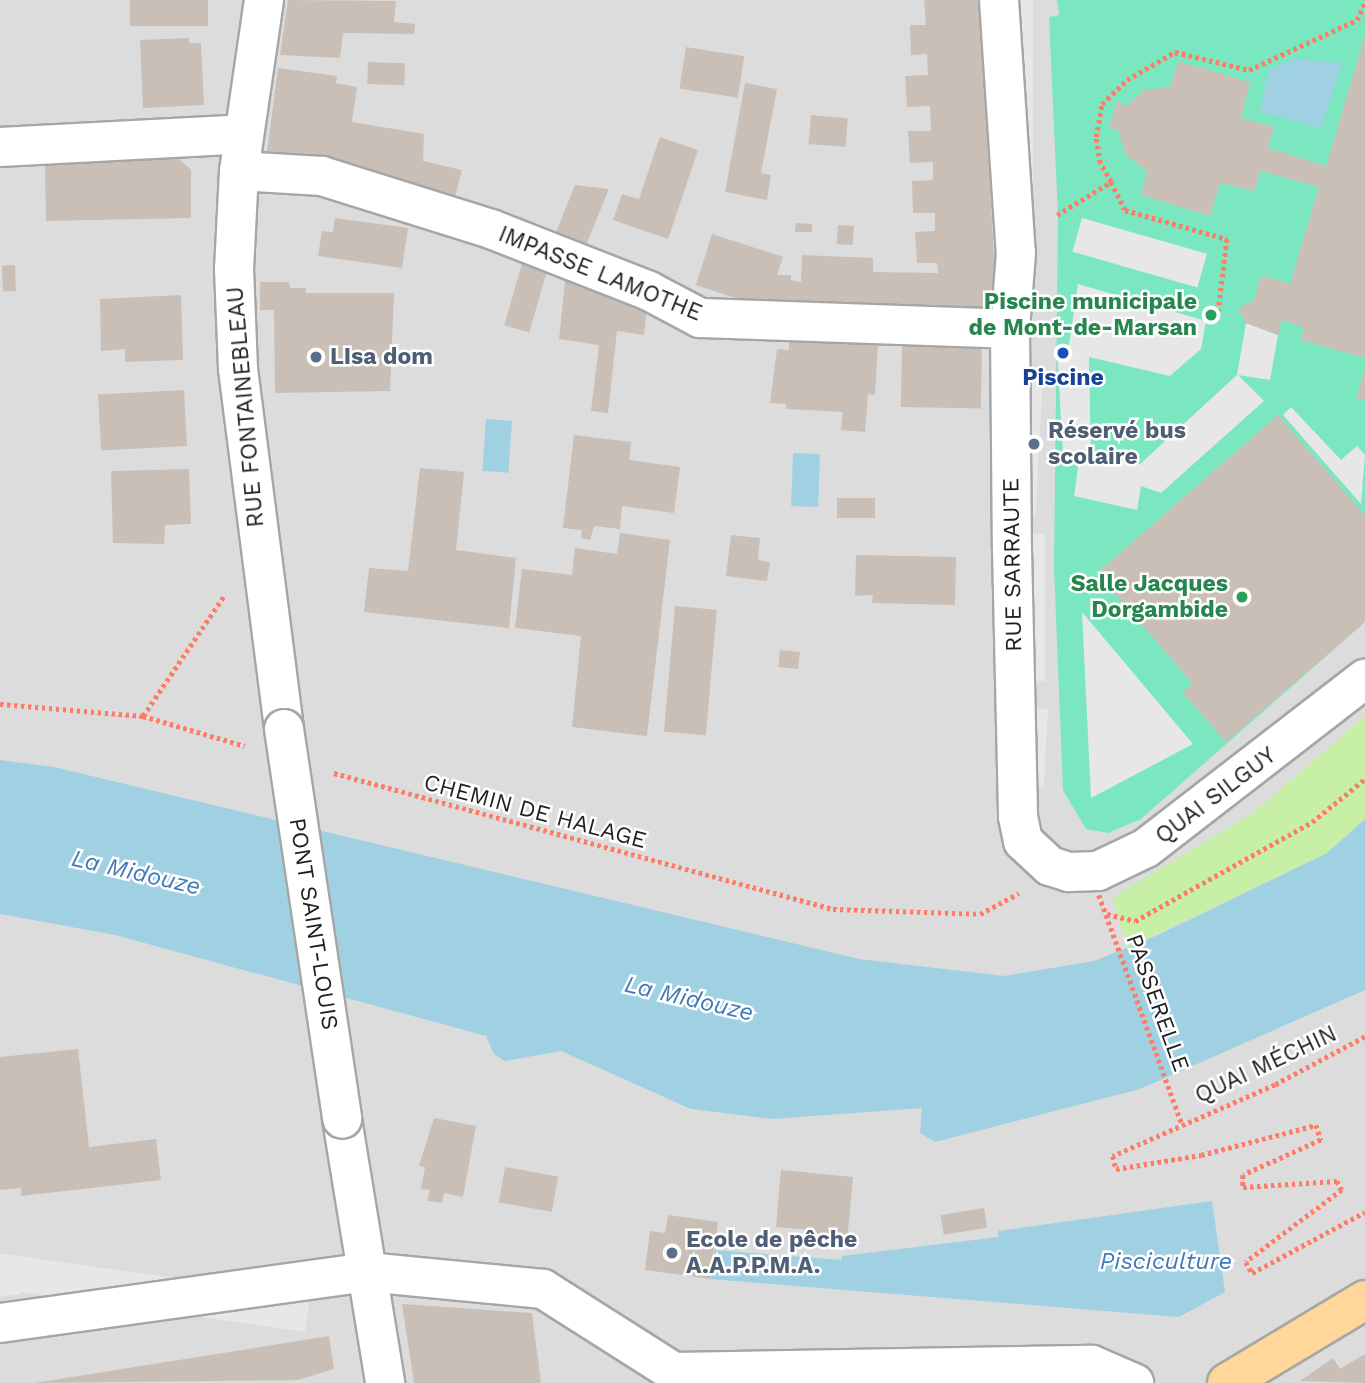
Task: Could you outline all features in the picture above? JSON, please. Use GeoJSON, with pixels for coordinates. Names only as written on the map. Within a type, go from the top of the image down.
{"type":"FeatureCollection","features":[{"type":"Feature","properties":{"kind":"main road"},"geometry":{"type":"LineString","coordinates":[[1227,1383],[1365,1300]]}},
{"type":"Feature","properties":{"kind":"street","name":"RUE FONTAINEBLEAU"},"geometry":{"type":"LineString","coordinates":[[264,0],[241,152],[235,319],[284,729]]}},
{"type":"Feature","properties":{"kind":"street","name":"RUE SARRAUTE"},"geometry":{"type":"LineString","coordinates":[[999,0],[1016,253],[1010,330],[1018,817],[1023,841],[1050,866]]}},
{"type":"Feature","properties":{"kind":"street","name":"IMPASSE LAMOTHE"},"geometry":{"type":"LineString","coordinates":[[0,148],[241,152],[491,229],[649,291],[701,318],[1010,330]]}},
{"type":"Feature","properties":{"kind":"street","name":"QUAI SILGUY"},"geometry":{"type":"LineString","coordinates":[[1050,866],[1069,872],[1098,871],[1146,848],[1365,679]]}},
{"type":"Feature","properties":{"kind":"street","name":"PONT SAINT-LOUIS"},"geometry":{"type":"LineString","coordinates":[[284,729],[342,1119],[385,1383]]}},
{"type":"Feature","properties":{"kind":"street"},"geometry":{"type":"LineString","coordinates":[[0,1323],[367,1272],[543,1289],[674,1372],[1092,1365],[1134,1383]]}},
{"type":"Feature","properties":{"kind":"path"},"geometry":{"type":"LineString","coordinates":[[1218,314],[1227,239],[1125,210],[1100,163],[1096,137],[1102,104],[1127,80],[1175,52],[1249,70],[1357,20],[1365,2]]}},
{"type":"Feature","properties":{"kind":"path"},"geometry":{"type":"LineString","coordinates":[[1058,214],[1111,183]]}},
{"type":"Feature","properties":{"kind":"path"},"geometry":{"type":"LineString","coordinates":[[143,716],[260,543]]}},
{"type":"Feature","properties":{"kind":"path"},"geometry":{"type":"LineString","coordinates":[[0,704],[143,716],[248,747]]}},
{"type":"Feature","properties":{"kind":"path","name":"CHEMIN DE HALAGE"},"geometry":{"type":"LineString","coordinates":[[327,771],[833,909],[979,914],[1024,891],[1050,866]]}},
{"type":"Feature","properties":{"kind":"path"},"geometry":{"type":"LineString","coordinates":[[1094,911],[1135,921],[1312,822],[1365,779]]}},
{"type":"Feature","properties":{"kind":"path","name":"PASSERELLE"},"geometry":{"type":"LineString","coordinates":[[1099,895],[1182,1124]]}},
{"type":"Feature","properties":{"kind":"path","name":"QUAI MÉCHIN"},"geometry":{"type":"LineString","coordinates":[[1365,1037],[1275,1085],[1114,1156],[1116,1169],[1201,1155],[1316,1125],[1321,1140],[1243,1175],[1243,1187],[1337,1181],[1342,1190],[1246,1262],[1252,1273],[1365,1212]]}},
{"type":"Feature","properties":{"kind":"shaded area"},"geometry":{"type":"Polygon","coordinates":[[[0,0],[1365,0],[1365,1383],[0,1383],[0,0]]]}},
{"type":"Feature","properties":{"kind":"shaded area"},"geometry":{"type":"Polygon","coordinates":[[[1016,0],[1033,0],[1033,188],[1016,188],[1016,0]]]}},
{"type":"Feature","properties":{"kind":"shaded area"},"geometry":{"type":"Polygon","coordinates":[[[1082,218],[1207,254],[1197,287],[1072,252],[1082,218]]]}},
{"type":"Feature","properties":{"kind":"shaded area"},"geometry":{"type":"Polygon","coordinates":[[[1078,284],[1206,321],[1201,349],[1170,376],[1089,357],[1091,458],[1140,464],[1237,375],[1246,323],[1278,335],[1270,380],[1238,375],[1264,401],[1161,493],[1141,486],[1137,510],[1074,496],[1079,459],[1063,456],[1057,348],[1068,351],[1078,284]]]}},
{"type":"Feature","properties":{"kind":"shaded area","name":"Réservé bus scolaire"},"geometry":{"type":"Polygon","coordinates":[[[1023,373],[1043,374],[1036,516],[1016,515],[1023,373]]]}},
{"type":"Feature","properties":{"kind":"shaded area"},"geometry":{"type":"Polygon","coordinates":[[[1291,407],[1341,460],[1357,446],[1365,455],[1361,504],[1283,415],[1291,407]]]}},
{"type":"Feature","properties":{"kind":"shaded area"},"geometry":{"type":"Polygon","coordinates":[[[1024,534],[1045,534],[1045,681],[1024,681],[1024,534]]]}},
{"type":"Feature","properties":{"kind":"shaded area"},"geometry":{"type":"Polygon","coordinates":[[[1082,612],[1193,744],[1091,798],[1082,612]]]}},
{"type":"Feature","properties":{"kind":"shaded area"},"geometry":{"type":"Polygon","coordinates":[[[1027,708],[1048,709],[1044,787],[1023,786],[1027,708]]]}},
{"type":"Feature","properties":{"kind":"shaded area"},"geometry":{"type":"Polygon","coordinates":[[[0,1253],[310,1297],[305,1332],[0,1289],[0,1253]]]}},
{"type":"Feature","properties":{"kind":"shaded area"},"geometry":{"type":"Polygon","coordinates":[[[21,1262],[21,1294],[0,1297],[0,1265],[21,1262]]]}},
{"type":"Feature","properties":{"kind":"green space","name":"Piscine municipale de Mont-de-Marsan"},"geometry":{"type":"Polygon","coordinates":[[[1057,0],[1365,0],[1365,622],[1141,819],[1108,833],[1086,829],[1063,790],[1054,568],[1058,216],[1049,17],[1059,15],[1057,0]]]}},
{"type":"Feature","properties":{"kind":"green space"},"geometry":{"type":"Polygon","coordinates":[[[1365,716],[1365,819],[1327,853],[1127,948],[1113,897],[1253,813],[1365,716]]]}},
{"type":"Feature","properties":{"kind":"water"},"geometry":{"type":"Polygon","coordinates":[[[1292,59],[1342,63],[1321,128],[1260,112],[1268,71],[1292,59]]]}},
{"type":"Feature","properties":{"kind":"water"},"geometry":{"type":"Polygon","coordinates":[[[486,419],[512,421],[508,473],[482,471],[486,419]]]}},
{"type":"Feature","properties":{"kind":"water"},"geometry":{"type":"Polygon","coordinates":[[[793,453],[820,454],[818,507],[791,506],[793,453]]]}},
{"type":"Feature","properties":{"kind":"water","name":"La Midouze"},"geometry":{"type":"Polygon","coordinates":[[[0,760],[54,767],[859,959],[1004,976],[1094,961],[1158,935],[1327,853],[1365,819],[1365,990],[1140,1089],[935,1142],[920,1133],[922,1108],[773,1119],[691,1109],[561,1051],[505,1061],[494,1054],[486,1036],[115,935],[0,914],[0,760]]]}},
{"type":"Feature","properties":{"kind":"water","name":"Pisciculture"},"geometry":{"type":"Polygon","coordinates":[[[1212,1201],[1225,1292],[1179,1317],[710,1279],[715,1250],[841,1260],[842,1256],[998,1237],[998,1231],[1212,1201]]]}},
{"type":"Feature","properties":{"kind":"building"},"geometry":{"type":"Polygon","coordinates":[[[130,0],[208,0],[208,26],[130,26],[130,0]]]}},
{"type":"Feature","properties":{"kind":"building"},"geometry":{"type":"Polygon","coordinates":[[[288,0],[396,1],[394,22],[415,24],[414,34],[343,33],[340,58],[280,55],[288,0]]]}},
{"type":"Feature","properties":{"kind":"building"},"geometry":{"type":"Polygon","coordinates":[[[924,0],[980,0],[997,314],[765,308],[696,285],[712,234],[783,257],[777,275],[791,275],[791,280],[801,282],[802,255],[873,258],[873,272],[938,273],[937,263],[917,263],[915,232],[935,231],[935,213],[913,213],[912,181],[933,180],[933,162],[910,163],[908,131],[931,131],[930,106],[907,107],[905,76],[928,75],[927,54],[911,55],[910,25],[926,25],[924,0]]]}},
{"type":"Feature","properties":{"kind":"building"},"geometry":{"type":"Polygon","coordinates":[[[1365,35],[1365,358],[1301,340],[1304,328],[1282,320],[1278,335],[1246,323],[1238,308],[1254,300],[1261,275],[1290,284],[1319,187],[1261,171],[1254,191],[1220,183],[1210,216],[1141,195],[1147,171],[1126,155],[1118,130],[1109,128],[1117,101],[1126,106],[1144,90],[1170,87],[1178,61],[1250,82],[1241,118],[1274,127],[1268,148],[1326,166],[1365,35]]]}},
{"type":"Feature","properties":{"kind":"building"},"geometry":{"type":"Polygon","coordinates":[[[189,38],[189,43],[201,43],[204,105],[143,108],[140,40],[189,38]]]}},
{"type":"Feature","properties":{"kind":"building"},"geometry":{"type":"Polygon","coordinates":[[[686,47],[744,56],[738,98],[679,88],[686,47]]]}},
{"type":"Feature","properties":{"kind":"building"},"geometry":{"type":"Polygon","coordinates":[[[368,62],[405,63],[404,85],[367,84],[368,62]]]}},
{"type":"Feature","properties":{"kind":"building"},"geometry":{"type":"Polygon","coordinates":[[[278,68],[337,76],[336,83],[357,87],[352,122],[424,134],[423,161],[462,170],[454,201],[359,175],[361,167],[267,152],[278,68]]]}},
{"type":"Feature","properties":{"kind":"building"},"geometry":{"type":"Polygon","coordinates":[[[745,83],[777,89],[761,173],[771,175],[767,200],[725,192],[745,83]]]}},
{"type":"Feature","properties":{"kind":"building"},"geometry":{"type":"Polygon","coordinates":[[[811,115],[848,118],[845,147],[808,144],[811,115]]]}},
{"type":"Feature","properties":{"kind":"building"},"geometry":{"type":"Polygon","coordinates":[[[660,137],[698,150],[668,239],[613,220],[622,194],[639,199],[660,137]]]}},
{"type":"Feature","properties":{"kind":"building"},"geometry":{"type":"Polygon","coordinates":[[[177,157],[191,170],[191,218],[46,221],[45,164],[177,157]]]}},
{"type":"Feature","properties":{"kind":"building"},"geometry":{"type":"Polygon","coordinates":[[[575,185],[609,189],[586,245],[555,235],[575,185]]]}},
{"type":"Feature","properties":{"kind":"building"},"geometry":{"type":"Polygon","coordinates":[[[335,218],[408,228],[402,268],[318,256],[322,231],[333,232],[335,218]]]}},
{"type":"Feature","properties":{"kind":"building"},"geometry":{"type":"Polygon","coordinates":[[[796,223],[812,224],[812,232],[795,232],[796,223]]]}},
{"type":"Feature","properties":{"kind":"building"},"geometry":{"type":"Polygon","coordinates":[[[838,225],[854,226],[853,245],[837,244],[838,225]]]}},
{"type":"Feature","properties":{"kind":"building"},"geometry":{"type":"Polygon","coordinates":[[[523,260],[548,267],[529,333],[504,325],[523,260]]]}},
{"type":"Feature","properties":{"kind":"building"},"geometry":{"type":"Polygon","coordinates":[[[2,265],[15,265],[16,291],[3,291],[2,265]]]}},
{"type":"Feature","properties":{"kind":"building"},"geometry":{"type":"Polygon","coordinates":[[[566,272],[648,297],[644,335],[617,331],[608,413],[591,411],[599,345],[559,339],[566,272]]]}},
{"type":"Feature","properties":{"kind":"building"},"geometry":{"type":"Polygon","coordinates":[[[260,282],[289,282],[290,288],[306,288],[306,293],[394,293],[390,391],[275,393],[274,310],[260,310],[260,282]]]}},
{"type":"Feature","properties":{"kind":"building"},"geometry":{"type":"Polygon","coordinates":[[[181,295],[183,360],[125,362],[125,349],[101,351],[100,299],[181,295]]]}},
{"type":"Feature","properties":{"kind":"building"},"geometry":{"type":"Polygon","coordinates":[[[789,338],[878,341],[875,395],[868,394],[865,432],[841,430],[843,412],[786,409],[786,404],[770,403],[777,349],[789,350],[789,338]]]}},
{"type":"Feature","properties":{"kind":"building"},"geometry":{"type":"Polygon","coordinates":[[[902,342],[982,343],[981,408],[901,407],[902,342]]]}},
{"type":"Feature","properties":{"kind":"building"},"geometry":{"type":"Polygon","coordinates":[[[1365,369],[1365,401],[1356,398],[1365,369]]]}},
{"type":"Feature","properties":{"kind":"building"},"geometry":{"type":"Polygon","coordinates":[[[184,390],[187,446],[101,450],[98,395],[184,390]]]}},
{"type":"Feature","properties":{"kind":"building","name":"Salle Jacques Dorgambide"},"geometry":{"type":"Polygon","coordinates":[[[1278,415],[1365,515],[1365,622],[1226,742],[1182,692],[1193,684],[1097,573],[1278,415]]]}},
{"type":"Feature","properties":{"kind":"building"},"geometry":{"type":"Polygon","coordinates":[[[574,435],[631,442],[629,460],[680,467],[674,513],[622,506],[620,529],[594,526],[590,540],[581,538],[582,530],[563,528],[574,435]]]}},
{"type":"Feature","properties":{"kind":"building"},"geometry":{"type":"Polygon","coordinates":[[[420,468],[464,472],[456,550],[516,558],[509,628],[364,612],[369,568],[408,571],[420,468]]]}},
{"type":"Feature","properties":{"kind":"building"},"geometry":{"type":"Polygon","coordinates":[[[189,469],[191,524],[165,525],[164,544],[113,543],[111,471],[189,469]]]}},
{"type":"Feature","properties":{"kind":"building"},"geometry":{"type":"Polygon","coordinates":[[[837,498],[875,498],[875,518],[837,518],[837,498]]]}},
{"type":"Feature","properties":{"kind":"building"},"geometry":{"type":"Polygon","coordinates":[[[620,533],[670,540],[647,736],[572,727],[581,636],[515,628],[522,569],[572,575],[575,548],[617,554],[620,533]]]}},
{"type":"Feature","properties":{"kind":"building"},"geometry":{"type":"Polygon","coordinates":[[[731,535],[760,538],[758,560],[770,562],[767,581],[726,576],[731,535]]]}},
{"type":"Feature","properties":{"kind":"building"},"geometry":{"type":"Polygon","coordinates":[[[856,555],[956,557],[955,605],[872,603],[873,595],[855,596],[856,555]]]}},
{"type":"Feature","properties":{"kind":"building"},"geometry":{"type":"Polygon","coordinates":[[[675,606],[717,610],[706,735],[664,732],[675,606]]]}},
{"type":"Feature","properties":{"kind":"building"},"geometry":{"type":"Polygon","coordinates":[[[780,650],[800,652],[798,669],[778,667],[780,650]]]}},
{"type":"Feature","properties":{"kind":"building"},"geometry":{"type":"Polygon","coordinates":[[[78,1049],[89,1147],[156,1139],[161,1180],[21,1196],[21,1188],[0,1190],[0,1057],[78,1049]]]}},
{"type":"Feature","properties":{"kind":"building"},"geometry":{"type":"Polygon","coordinates":[[[434,1118],[476,1126],[463,1197],[444,1193],[442,1203],[427,1201],[430,1190],[421,1189],[425,1167],[419,1166],[434,1118]]]}},
{"type":"Feature","properties":{"kind":"building"},"geometry":{"type":"Polygon","coordinates":[[[505,1167],[558,1176],[552,1212],[499,1202],[505,1167]]]}},
{"type":"Feature","properties":{"kind":"building"},"geometry":{"type":"Polygon","coordinates":[[[781,1170],[853,1177],[847,1242],[808,1239],[809,1230],[776,1227],[781,1170]]]}},
{"type":"Feature","properties":{"kind":"building"},"geometry":{"type":"Polygon","coordinates":[[[984,1208],[987,1228],[944,1235],[941,1215],[984,1208]]]}},
{"type":"Feature","properties":{"kind":"building"},"geometry":{"type":"Polygon","coordinates":[[[668,1215],[718,1222],[710,1279],[645,1270],[650,1231],[665,1233],[668,1215]]]}},
{"type":"Feature","properties":{"kind":"building"},"geometry":{"type":"Polygon","coordinates":[[[402,1304],[532,1313],[541,1383],[414,1383],[402,1304]]]}},
{"type":"Feature","properties":{"kind":"building"},"geometry":{"type":"Polygon","coordinates":[[[329,1336],[334,1369],[298,1380],[34,1383],[329,1336]]]}},
{"type":"Feature","properties":{"kind":"building"},"geometry":{"type":"Polygon","coordinates":[[[1365,1354],[1365,1383],[1300,1381],[1333,1358],[1340,1369],[1365,1354]]]}},
{"type":"Feature","properties":{"kind":"place","name":"Piscine municipale de Mont-de-Marsan"},"geometry":{"type":"Point","coordinates":[1211,315]}},
{"type":"Feature","properties":{"kind":"place","name":"Piscine"},"geometry":{"type":"Point","coordinates":[1063,353]}},
{"type":"Feature","properties":{"kind":"place","name":"LIsa dom"},"geometry":{"type":"Point","coordinates":[316,357]}},
{"type":"Feature","properties":{"kind":"place","name":"Réservé bus scolaire"},"geometry":{"type":"Point","coordinates":[1034,444]}},
{"type":"Feature","properties":{"kind":"place","name":"Salle Jacques Dorgambide"},"geometry":{"type":"Point","coordinates":[1242,597]}},
{"type":"Feature","properties":{"kind":"place","name":"Ecole de pêche A.A.P.P.M.A."},"geometry":{"type":"Point","coordinates":[672,1253]}}]}
